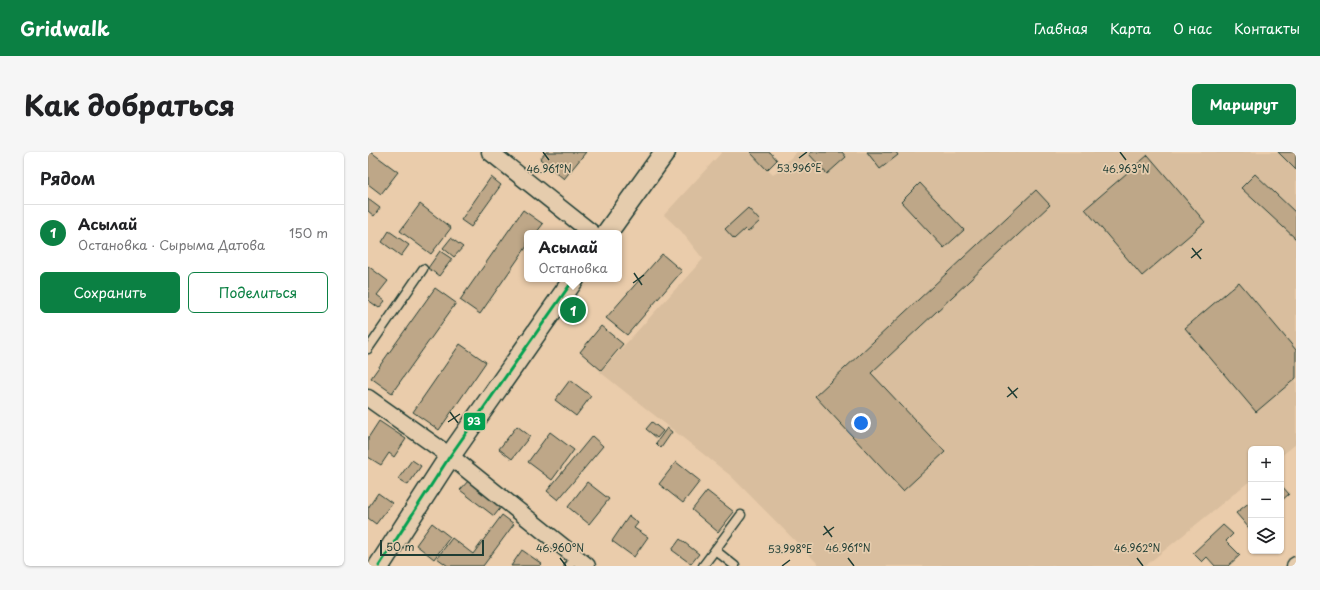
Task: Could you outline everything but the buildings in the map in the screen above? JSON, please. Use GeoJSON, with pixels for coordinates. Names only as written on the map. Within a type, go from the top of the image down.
{"type":"FeatureCollection","features":[{"type":"Feature","properties":{"kind":"street"},"geometry":{"type":"LineString","coordinates":[[490,152],[588,230]]}},
{"type":"Feature","properties":{"kind":"street"},"geometry":{"type":"LineString","coordinates":[[609,230],[665,152]]}},
{"type":"Feature","properties":{"kind":"street"},"geometry":{"type":"LineString","coordinates":[[379,566],[450,456],[572,282]]}},
{"type":"Feature","properties":{"kind":"street"},"geometry":{"type":"LineString","coordinates":[[368,398],[450,456],[577,563]]}},
{"type":"Feature","properties":{"kind":"lane"},"geometry":{"type":"LineString","coordinates":[[368,349],[423,269]]}},
{"type":"Feature","properties":{"kind":"lane"},"geometry":{"type":"LineString","coordinates":[[703,566],[741,515]]}},
{"type":"Feature","properties":{"kind":"lane"},"geometry":{"type":"LineString","coordinates":[[714,550],[735,566]]}},
{"type":"Feature","properties":{"kind":"shaded area"},"geometry":{"type":"Polygon","coordinates":[[[722,152],[749,152],[773,175],[797,152],[1296,152],[1296,444],[1284,454],[1284,446],[1248,446],[1248,482],[1145,566],[820,566],[731,476],[600,372],[703,259],[681,231],[664,215],[722,152]]]}},
{"type":"Feature","properties":{"kind":"transit line","name":"93"},"geometry":{"type":"LineString","coordinates":[[379,566],[450,456],[572,282]]}},
{"type":"Feature","properties":{"kind":"place","name":"Асылай"},"geometry":{"type":"Point","coordinates":[573,310]}}]}
